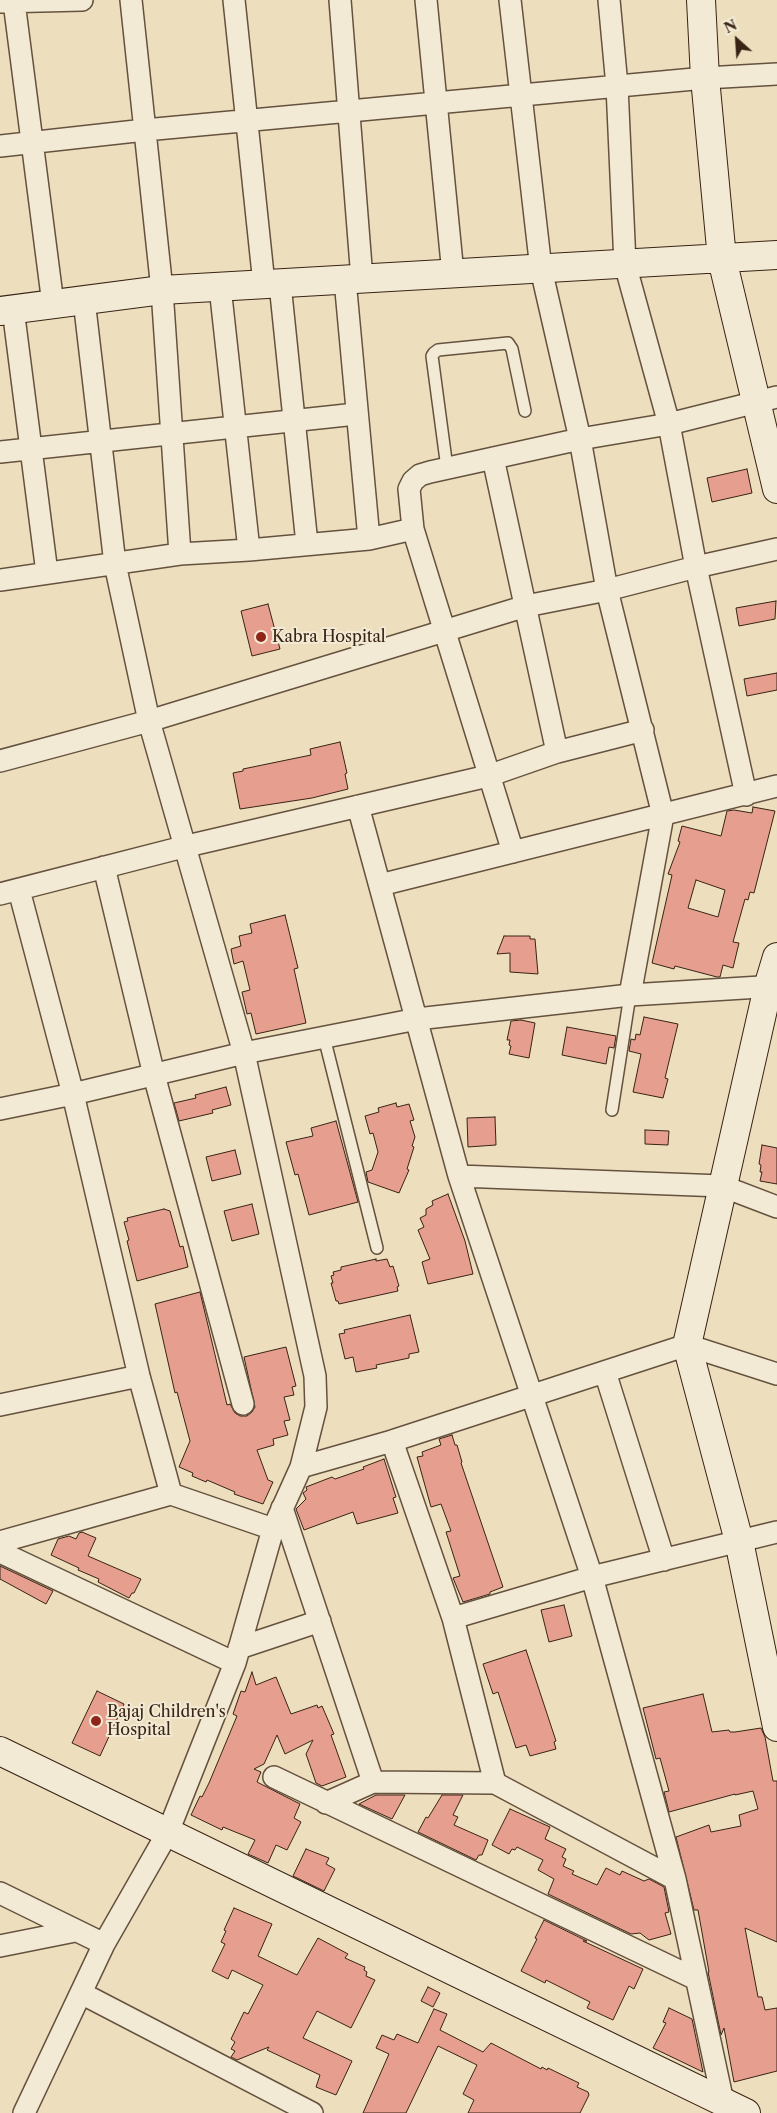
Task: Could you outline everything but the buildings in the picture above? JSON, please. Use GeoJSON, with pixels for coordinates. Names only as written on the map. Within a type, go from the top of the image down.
{"type":"FeatureCollection","features":[{"type":"Feature","properties":{"kind":"main road"},"geometry":{"type":"LineString","coordinates":[[701,0],[705,78],[722,259],[767,399],[777,489]]}},
{"type":"Feature","properties":{"kind":"main road"},"geometry":{"type":"LineString","coordinates":[[7,310],[162,290],[777,255]]}},
{"type":"Feature","properties":{"kind":"main road"},"geometry":{"type":"LineString","coordinates":[[777,957],[773,986],[722,1186],[686,1345],[739,1541],[774,1695],[777,1727]]}},
{"type":"Feature","properties":{"kind":"main road"},"geometry":{"type":"LineString","coordinates":[[0,1751],[736,2109]]}},
{"type":"Feature","properties":{"kind":"street"},"geometry":{"type":"LineString","coordinates":[[53,304],[32,142],[20,1],[82,0]]}},
{"type":"Feature","properties":{"kind":"street"},"geometry":{"type":"LineString","coordinates":[[131,0],[162,290],[180,554]]}},
{"type":"Feature","properties":{"kind":"street"},"geometry":{"type":"LineString","coordinates":[[234,0],[247,121],[294,422],[307,544]]}},
{"type":"Feature","properties":{"kind":"street"},"geometry":{"type":"LineString","coordinates":[[340,0],[350,111],[356,414],[369,538]]}},
{"type":"Feature","properties":{"kind":"street"},"geometry":{"type":"LineString","coordinates":[[426,0],[453,274]]}},
{"type":"Feature","properties":{"kind":"street"},"geometry":{"type":"LineString","coordinates":[[510,0],[541,269],[580,439],[607,590],[663,815],[630,995]]}},
{"type":"Feature","properties":{"kind":"street"},"geometry":{"type":"LineString","coordinates":[[609,0],[617,86],[625,264],[669,424],[696,567],[746,795]]}},
{"type":"Feature","properties":{"kind":"street"},"geometry":{"type":"LineString","coordinates":[[0,146],[145,130],[617,86],[777,74]]}},
{"type":"Feature","properties":{"kind":"street"},"geometry":{"type":"LineString","coordinates":[[220,287],[249,550]]}},
{"type":"Feature","properties":{"kind":"street"},"geometry":{"type":"LineString","coordinates":[[24,2113],[104,1944],[168,1832],[237,1655],[273,1529],[301,1467],[316,1407],[315,1376],[244,1053],[150,721],[115,564],[84,300]]}},
{"type":"Feature","properties":{"kind":"street"},"geometry":{"type":"LineString","coordinates":[[7,310],[31,448],[47,573]]}},
{"type":"Feature","properties":{"kind":"street"},"geometry":{"type":"LineString","coordinates":[[513,852],[488,776],[446,630],[413,529],[409,489],[413,481],[420,475],[447,468],[580,439],[669,424],[767,399]]}},
{"type":"Feature","properties":{"kind":"street"},"geometry":{"type":"LineString","coordinates":[[0,452],[172,432],[294,422],[356,414]]}},
{"type":"Feature","properties":{"kind":"street"},"geometry":{"type":"LineString","coordinates":[[493,458],[557,752]]}},
{"type":"Feature","properties":{"kind":"street"},"geometry":{"type":"LineString","coordinates":[[0,580],[180,554],[249,550],[369,538],[413,529]]}},
{"type":"Feature","properties":{"kind":"street"},"geometry":{"type":"LineString","coordinates":[[0,761],[150,721],[526,606],[607,590],[696,567],[777,550]]}},
{"type":"Feature","properties":{"kind":"street"},"geometry":{"type":"LineString","coordinates":[[171,1494],[139,1376],[73,1094],[9,892],[186,846],[488,776],[557,752],[643,730]]}},
{"type":"Feature","properties":{"kind":"street"},"geometry":{"type":"LineString","coordinates":[[380,886],[777,786]]}},
{"type":"Feature","properties":{"kind":"street"},"geometry":{"type":"LineString","coordinates":[[358,806],[459,1176],[592,1577],[674,1879],[696,1979],[736,2109]]}},
{"type":"Feature","properties":{"kind":"street"},"geometry":{"type":"LineString","coordinates":[[104,868],[154,1075],[243,1404]]}},
{"type":"Feature","properties":{"kind":"street"},"geometry":{"type":"LineString","coordinates":[[0,1109],[73,1094],[244,1053],[417,1020],[630,995],[773,986]]}},
{"type":"Feature","properties":{"kind":"street"},"geometry":{"type":"LineString","coordinates":[[459,1176],[722,1186],[777,1207]]}},
{"type":"Feature","properties":{"kind":"street"},"geometry":{"type":"LineString","coordinates":[[301,1467],[392,1441],[686,1345],[777,1374]]}},
{"type":"Feature","properties":{"kind":"street"},"geometry":{"type":"LineString","coordinates":[[605,1372],[664,1560]]}},
{"type":"Feature","properties":{"kind":"street"},"geometry":{"type":"LineString","coordinates":[[0,1405],[139,1376]]}},
{"type":"Feature","properties":{"kind":"street"},"geometry":{"type":"LineString","coordinates":[[392,1441],[452,1618],[496,1783]]}},
{"type":"Feature","properties":{"kind":"street"},"geometry":{"type":"LineString","coordinates":[[0,1542],[171,1494],[273,1529]]}},
{"type":"Feature","properties":{"kind":"street"},"geometry":{"type":"LineString","coordinates":[[282,1508],[373,1782]]}},
{"type":"Feature","properties":{"kind":"street"},"geometry":{"type":"LineString","coordinates":[[452,1618],[592,1577],[777,1532]]}},
{"type":"Feature","properties":{"kind":"street"},"geometry":{"type":"LineString","coordinates":[[0,1552],[237,1655],[320,1621]]}},
{"type":"Feature","properties":{"kind":"street"},"geometry":{"type":"LineString","coordinates":[[274,1777],[696,1979]]}},
{"type":"Feature","properties":{"kind":"street"},"geometry":{"type":"LineString","coordinates":[[326,1803],[373,1782],[496,1783],[674,1879]]}},
{"type":"Feature","properties":{"kind":"street"},"geometry":{"type":"LineString","coordinates":[[0,1893],[104,1944]]}},
{"type":"Feature","properties":{"kind":"street"},"geometry":{"type":"LineString","coordinates":[[0,1946],[75,1931]]}},
{"type":"Feature","properties":{"kind":"street"},"geometry":{"type":"LineString","coordinates":[[81,1993],[312,2113]]}},
{"type":"Feature","properties":{"kind":"lane"},"geometry":{"type":"LineString","coordinates":[[447,468],[432,356],[438,350],[508,343],[512,349],[525,411]]}},
{"type":"Feature","properties":{"kind":"lane"},"geometry":{"type":"LineString","coordinates":[[612,1110],[630,995]]}},
{"type":"Feature","properties":{"kind":"lane"},"geometry":{"type":"LineString","coordinates":[[324,1037],[377,1248]]}},
{"type":"Feature","properties":{"kind":"place","name":"Kabra Hospital"},"geometry":{"type":"Point","coordinates":[261,637]}},
{"type":"Feature","properties":{"kind":"place","name":"Bajaj Children's Hospital"},"geometry":{"type":"Point","coordinates":[96,1721]}}]}
